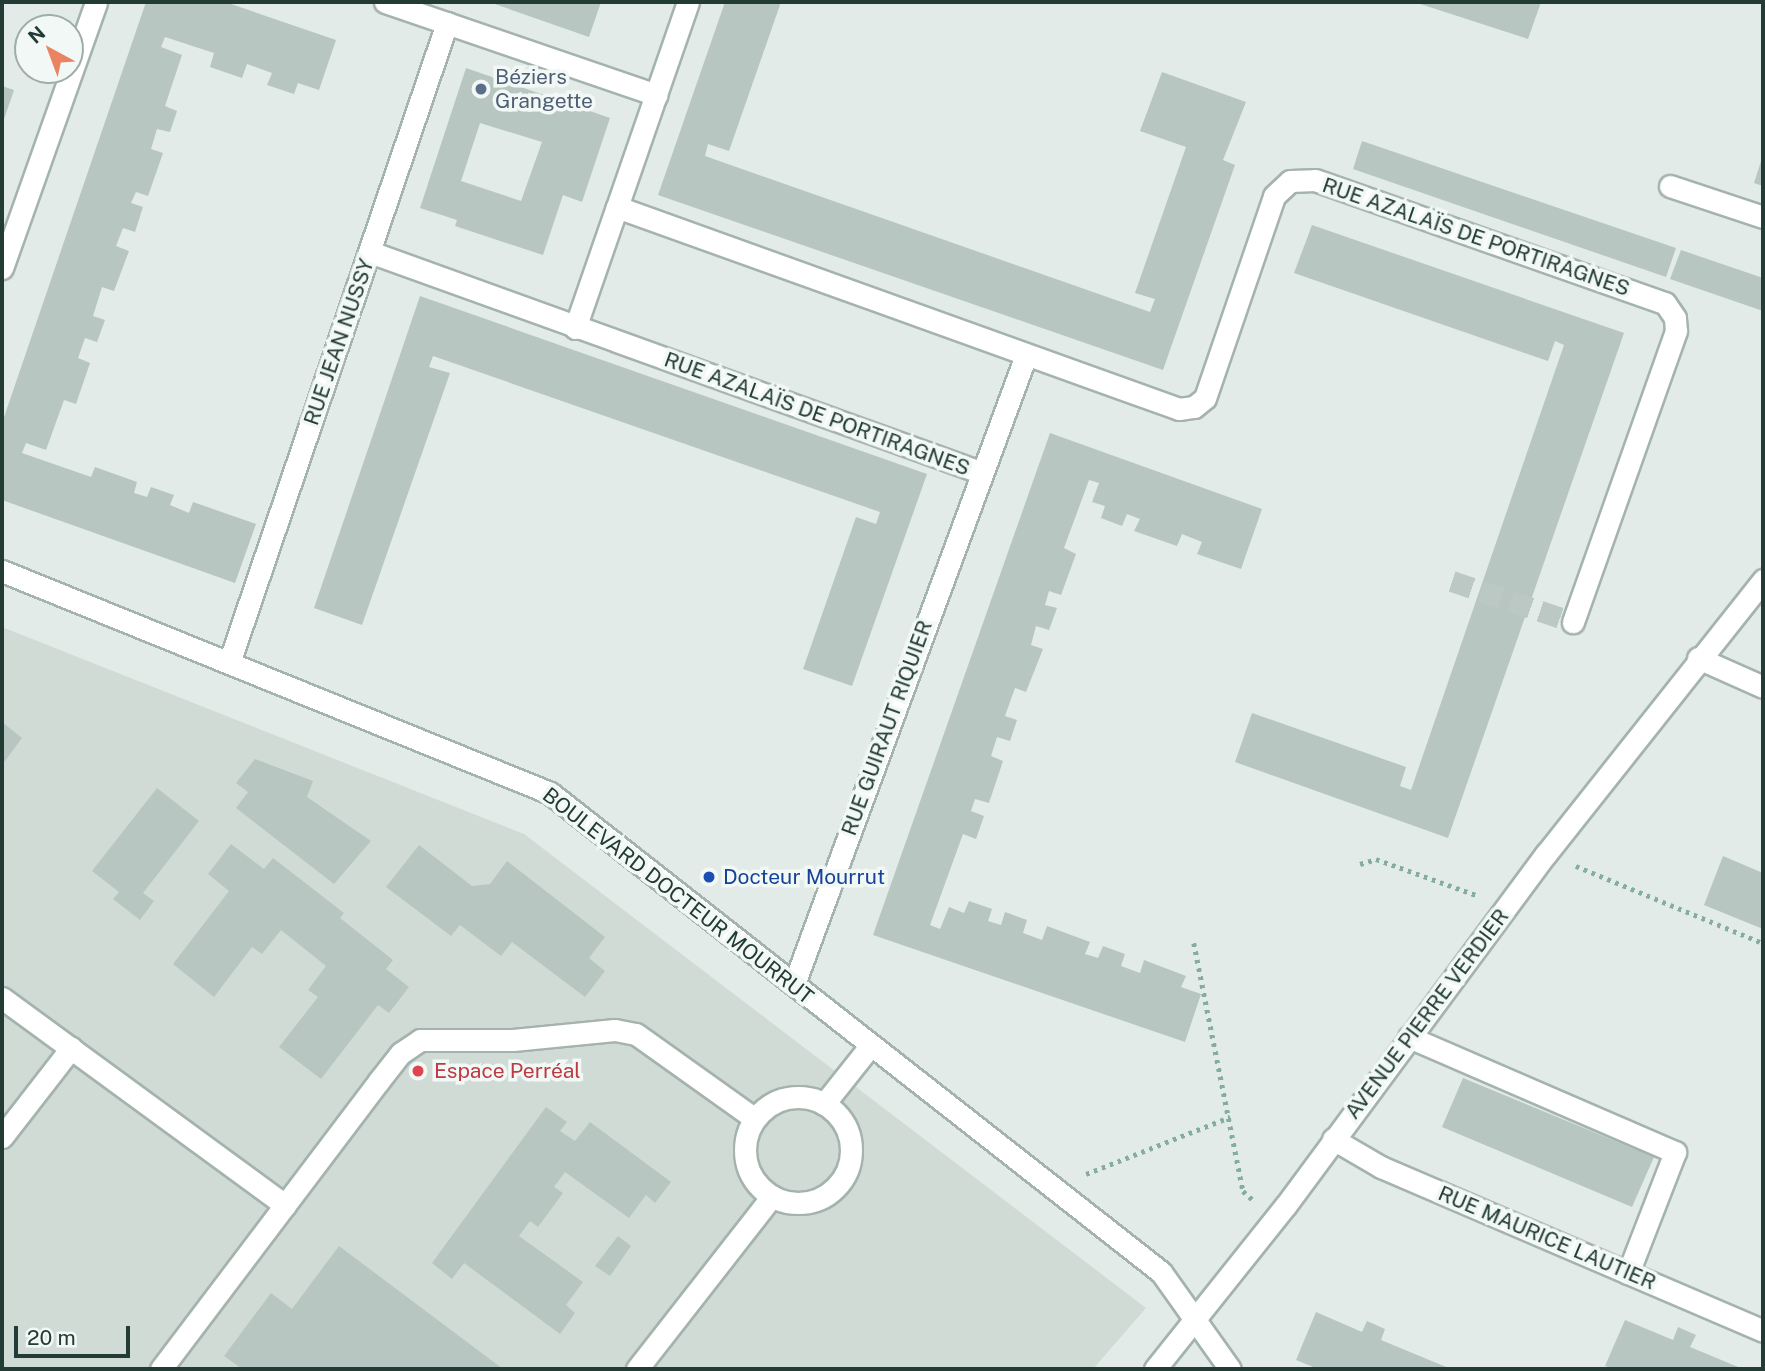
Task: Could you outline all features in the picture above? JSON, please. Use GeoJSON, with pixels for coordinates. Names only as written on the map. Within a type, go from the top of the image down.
{"type":"FeatureCollection","features":[{"type":"Feature","properties":{"kind":"street"},"geometry":{"type":"LineString","coordinates":[[2,268],[96,2]]}},
{"type":"Feature","properties":{"kind":"street"},"geometry":{"type":"LineString","coordinates":[[384,2],[657,95]]}},
{"type":"Feature","properties":{"kind":"street"},"geometry":{"type":"LineString","coordinates":[[575,328],[688,2]]}},
{"type":"Feature","properties":{"kind":"street","name":"RUE JEAN NUSSY"},"geometry":{"type":"LineString","coordinates":[[230,660],[447,23]]}},
{"type":"Feature","properties":{"kind":"street","name":"RUE AZALAÏS DE PORTIRAGNES"},"geometry":{"type":"LineString","coordinates":[[617,207],[1179,409],[1194,407],[1205,397],[1274,196],[1290,181],[1315,180],[1665,303],[1675,317],[1676,331],[1573,622]]}},
{"type":"Feature","properties":{"kind":"street"},"geometry":{"type":"LineString","coordinates":[[1670,186],[1763,217]]}},
{"type":"Feature","properties":{"kind":"street","name":"RUE AZALAÏS DE PORTIRAGNES"},"geometry":{"type":"LineString","coordinates":[[370,252],[980,472],[1026,355]]}},
{"type":"Feature","properties":{"kind":"street","name":"RUE GUIRAUT RIQUIER"},"geometry":{"type":"LineString","coordinates":[[794,984],[980,472]]}},
{"type":"Feature","properties":{"kind":"street","name":"BOULEVARD DOCTEUR MOURRUT"},"geometry":{"type":"LineString","coordinates":[[2,571],[230,660],[550,793],[1161,1272],[1230,1369]]}},
{"type":"Feature","properties":{"kind":"street","name":"AVENUE PIERRE VERDIER"},"geometry":{"type":"LineString","coordinates":[[1155,1369],[1275,1219],[1546,854],[1698,658],[1763,580]]}},
{"type":"Feature","properties":{"kind":"street","name":"AVENUE PIERRE VERDIER"},"geometry":{"type":"LineString","coordinates":[[1698,658],[1763,599]]}},
{"type":"Feature","properties":{"kind":"street"},"geometry":{"type":"LineString","coordinates":[[1698,658],[1763,687]]}},
{"type":"Feature","properties":{"kind":"street"},"geometry":{"type":"LineString","coordinates":[[2,998],[285,1205]]}},
{"type":"Feature","properties":{"kind":"street"},"geometry":{"type":"LineString","coordinates":[[161,1369],[401,1053],[420,1040],[513,1040],[615,1030],[636,1034],[755,1119]]}},
{"type":"Feature","properties":{"kind":"street"},"geometry":{"type":"LineString","coordinates":[[1409,1037],[1675,1152],[1628,1273]]}},
{"type":"Feature","properties":{"kind":"street"},"geometry":{"type":"LineString","coordinates":[[824,1104],[871,1045]]}},
{"type":"Feature","properties":{"kind":"street"},"geometry":{"type":"LineString","coordinates":[[2,1137],[71,1048]]}},
{"type":"Feature","properties":{"kind":"street"},"geometry":{"type":"LineString","coordinates":[[798,1097],[824,1104],[841,1119],[848,1134],[851,1151],[841,1182],[814,1201],[797,1203],[772,1196],[755,1181],[747,1166],[747,1134],[755,1119],[782,1100],[798,1097]]}},
{"type":"Feature","properties":{"kind":"street","name":"RUE MAURICE LAUTIER"},"geometry":{"type":"LineString","coordinates":[[1333,1139],[1381,1167],[1763,1331]]}},
{"type":"Feature","properties":{"kind":"street"},"geometry":{"type":"LineString","coordinates":[[637,1369],[772,1196]]}},
{"type":"Feature","properties":{"kind":"path"},"geometry":{"type":"LineString","coordinates":[[1546,854],[1763,943]]}},
{"type":"Feature","properties":{"kind":"path"},"geometry":{"type":"LineString","coordinates":[[1360,864],[1376,859],[1507,906]]}},
{"type":"Feature","properties":{"kind":"path"},"geometry":{"type":"LineString","coordinates":[[1194,943],[1231,1117],[1243,1191],[1275,1219]]}},
{"type":"Feature","properties":{"kind":"path"},"geometry":{"type":"LineString","coordinates":[[1052,1187],[1231,1117]]}},
{"type":"Feature","properties":{"kind":"shaded area","name":"Espace Perréal"},"geometry":{"type":"Polygon","coordinates":[[[2,627],[524,834],[1146,1308],[1093,1369],[2,1369],[2,627]]]}},
{"type":"Feature","properties":{"kind":"building"},"geometry":{"type":"Polygon","coordinates":[[[146,2],[225,2],[336,40],[319,90],[298,83],[294,94],[267,85],[272,73],[247,64],[242,78],[210,67],[214,53],[165,37],[161,47],[182,55],[165,106],[177,111],[170,132],[157,129],[151,149],[163,153],[148,196],[136,192],[131,203],[143,207],[135,232],[123,228],[116,246],[129,251],[114,291],[102,287],[93,316],[105,320],[97,342],[85,338],[78,358],[90,363],[76,404],[64,400],[46,450],[26,443],[22,453],[91,477],[95,467],[137,482],[134,493],[147,497],[151,487],[174,495],[170,505],[189,513],[193,502],[256,524],[235,583],[2,500],[2,423],[146,2]]]}},
{"type":"Feature","properties":{"kind":"building"},"geometry":{"type":"Polygon","coordinates":[[[489,2],[601,2],[589,37],[489,2]]]}},
{"type":"Feature","properties":{"kind":"building"},"geometry":{"type":"Polygon","coordinates":[[[725,2],[781,2],[729,151],[708,144],[705,156],[1150,312],[1155,299],[1135,293],[1186,147],[1140,131],[1162,72],[1246,102],[1223,160],[1235,165],[1163,370],[658,195],[725,2]]]}},
{"type":"Feature","properties":{"kind":"building"},"geometry":{"type":"Polygon","coordinates":[[[1414,2],[1541,2],[1528,39],[1414,2]]]}},
{"type":"Feature","properties":{"kind":"building"},"geometry":{"type":"Polygon","coordinates":[[[466,68],[610,118],[582,202],[563,195],[543,255],[455,226],[457,220],[420,208],[466,68]],[[480,123],[461,181],[521,201],[542,142],[480,123]]]}},
{"type":"Feature","properties":{"kind":"building"},"geometry":{"type":"Polygon","coordinates":[[[2,86],[14,90],[2,125],[2,86]]]}},
{"type":"Feature","properties":{"kind":"building"},"geometry":{"type":"Polygon","coordinates":[[[1362,141],[1676,248],[1666,277],[1353,169],[1362,141]]]}},
{"type":"Feature","properties":{"kind":"building"},"geometry":{"type":"Polygon","coordinates":[[[1763,155],[1763,186],[1754,183],[1763,155]]]}},
{"type":"Feature","properties":{"kind":"building"},"geometry":{"type":"Polygon","coordinates":[[[1312,225],[1624,333],[1448,838],[1235,762],[1252,713],[1406,767],[1400,786],[1411,790],[1564,345],[1555,341],[1548,361],[1294,273],[1312,225]]]}},
{"type":"Feature","properties":{"kind":"building"},"geometry":{"type":"Polygon","coordinates":[[[1681,250],[1763,278],[1763,311],[1670,279],[1681,250]]]}},
{"type":"Feature","properties":{"kind":"building"},"geometry":{"type":"Polygon","coordinates":[[[420,296],[927,474],[852,686],[803,669],[856,517],[876,524],[880,512],[433,356],[429,367],[450,373],[362,625],[314,608],[420,296]]]}},
{"type":"Feature","properties":{"kind":"building"},"geometry":{"type":"Polygon","coordinates":[[[1050,433],[1262,509],[1241,569],[1197,554],[1202,542],[1182,534],[1177,546],[1134,531],[1140,519],[1127,514],[1122,526],[1101,518],[1105,506],[1092,502],[1099,483],[1089,480],[1064,548],[1076,554],[1061,595],[1049,591],[1045,605],[1057,608],[1049,630],[1036,626],[1031,645],[1043,649],[1026,692],[1015,688],[1005,716],[1017,720],[1010,741],[997,737],[991,756],[1003,761],[989,803],[975,799],[971,811],[984,816],[976,839],[963,834],[930,925],[940,929],[949,907],[964,913],[969,901],[992,909],[988,921],[1001,925],[1005,912],[1027,920],[1023,933],[1042,940],[1047,926],[1090,942],[1085,954],[1098,958],[1103,946],[1125,954],[1121,966],[1140,973],[1144,960],[1186,976],[1181,987],[1201,994],[1185,1042],[873,935],[1050,433]]]}},
{"type":"Feature","properties":{"kind":"building"},"geometry":{"type":"Polygon","coordinates":[[[2,722],[22,738],[2,765],[2,722]]]}},
{"type":"Feature","properties":{"kind":"building"},"geometry":{"type":"Polygon","coordinates":[[[255,759],[313,781],[307,797],[371,841],[334,884],[236,808],[248,792],[236,783],[255,759]]]}},
{"type":"Feature","properties":{"kind":"building"},"geometry":{"type":"Polygon","coordinates":[[[157,788],[199,821],[143,893],[154,901],[140,920],[113,899],[119,892],[92,871],[157,788]]]}},
{"type":"Feature","properties":{"kind":"building"},"geometry":{"type":"Polygon","coordinates":[[[231,844],[264,869],[273,858],[344,913],[340,918],[393,960],[386,969],[409,987],[389,1013],[378,1005],[321,1079],[279,1047],[318,997],[308,990],[326,966],[281,930],[262,954],[252,947],[214,997],[173,964],[229,891],[208,874],[231,844]]]}},
{"type":"Feature","properties":{"kind":"building"},"geometry":{"type":"Polygon","coordinates":[[[419,845],[472,886],[490,884],[507,861],[605,937],[589,958],[605,971],[585,997],[512,942],[501,956],[460,925],[451,936],[386,887],[419,845]]]}},
{"type":"Feature","properties":{"kind":"building"},"geometry":{"type":"Polygon","coordinates":[[[1723,856],[1763,873],[1763,929],[1704,905],[1723,856]]]}},
{"type":"Feature","properties":{"kind":"building"},"geometry":{"type":"Polygon","coordinates":[[[1463,1078],[1654,1157],[1632,1207],[1442,1127],[1463,1078]]]}},
{"type":"Feature","properties":{"kind":"building"},"geometry":{"type":"Polygon","coordinates":[[[546,1107],[567,1122],[560,1131],[575,1141],[590,1122],[671,1182],[655,1203],[646,1195],[629,1218],[565,1172],[554,1187],[563,1193],[538,1227],[530,1221],[519,1236],[583,1282],[566,1305],[575,1313],[560,1334],[464,1263],[452,1279],[432,1263],[546,1107]]]}},
{"type":"Feature","properties":{"kind":"building"},"geometry":{"type":"Polygon","coordinates":[[[618,1236],[631,1246],[610,1276],[595,1266],[618,1236]]]}},
{"type":"Feature","properties":{"kind":"building"},"geometry":{"type":"Polygon","coordinates":[[[339,1246],[503,1369],[242,1369],[224,1356],[271,1293],[292,1309],[339,1246]]]}},
{"type":"Feature","properties":{"kind":"building"},"geometry":{"type":"Polygon","coordinates":[[[1316,1312],[1362,1332],[1367,1321],[1385,1329],[1381,1340],[1451,1369],[1318,1369],[1296,1360],[1316,1312]]]}},
{"type":"Feature","properties":{"kind":"building"},"geometry":{"type":"Polygon","coordinates":[[[1625,1320],[1673,1340],[1678,1327],[1696,1335],[1690,1347],[1743,1369],[1614,1369],[1605,1366],[1625,1320]]]}},
{"type":"Feature","properties":{"kind":"tunnel"},"geometry":{"type":"LineString","coordinates":[[1452,581],[1573,622]]}},
{"type":"Feature","properties":{"kind":"place","name":"Béziers Grangette"},"geometry":{"type":"Point","coordinates":[481,89]}},
{"type":"Feature","properties":{"kind":"place","name":"Docteur Mourrut"},"geometry":{"type":"Point","coordinates":[709,877]}},
{"type":"Feature","properties":{"kind":"place","name":"Espace Perréal"},"geometry":{"type":"Point","coordinates":[418,1071]}}]}
